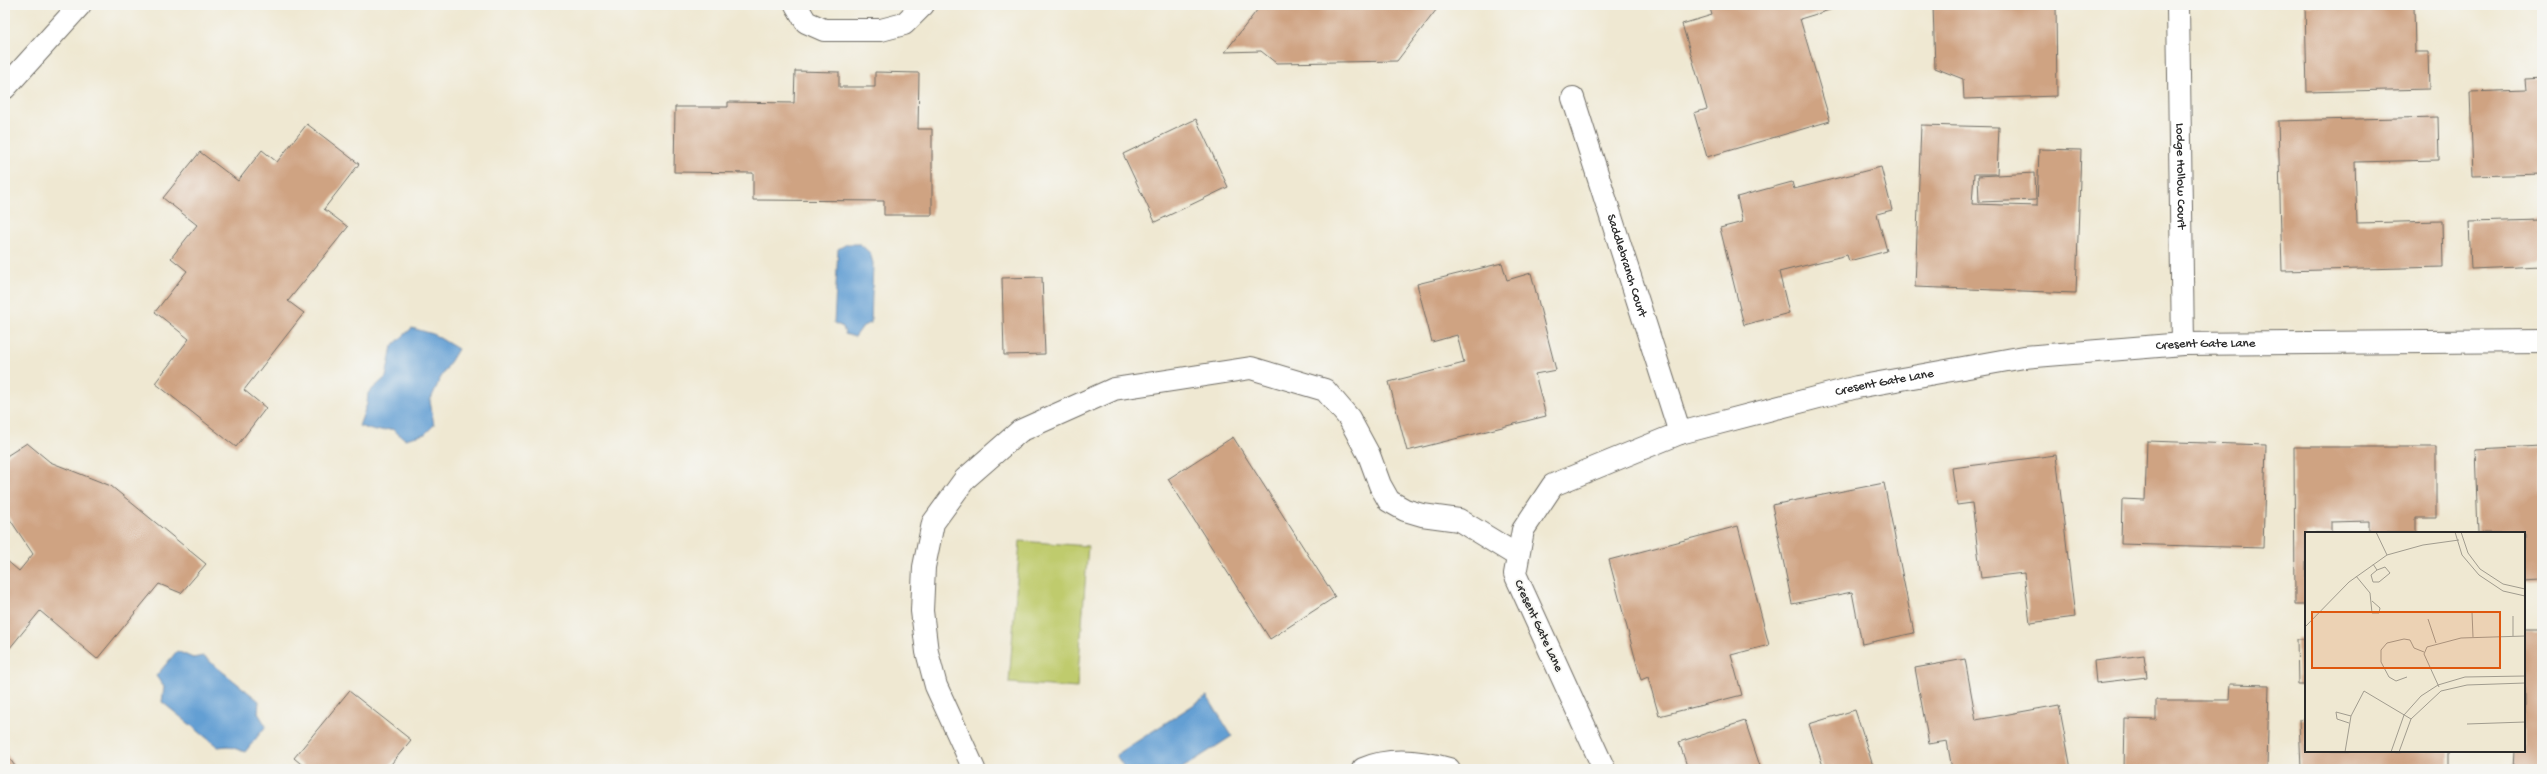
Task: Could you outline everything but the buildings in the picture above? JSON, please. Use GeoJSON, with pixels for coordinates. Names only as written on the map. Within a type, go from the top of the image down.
{"type":"FeatureCollection","features":[{"type":"Feature","properties":{"kind":"street"},"geometry":{"type":"LineString","coordinates":[[5,88],[80,5]]}},
{"type":"Feature","properties":{"kind":"street"},"geometry":{"type":"LineString","coordinates":[[796,5],[806,22],[824,30],[881,30],[904,24],[923,5]]}},
{"type":"Feature","properties":{"kind":"street","name":"Lodge Hollow Court"},"geometry":{"type":"LineString","coordinates":[[2178,7],[2183,344]]}},
{"type":"Feature","properties":{"kind":"street","name":"Saddlebranch Court"},"geometry":{"type":"LineString","coordinates":[[1573,98],[1680,434]]}},
{"type":"Feature","properties":{"kind":"street","name":"Cresent Gate Lane"},"geometry":{"type":"LineString","coordinates":[[1604,769],[1515,574],[1523,530],[1554,485],[1680,434],[1856,387],[2016,358],[2183,344],[2542,341]]}},
{"type":"Feature","properties":{"kind":"street"},"geometry":{"type":"LineString","coordinates":[[974,769],[936,686],[927,652],[922,612],[924,567],[933,523],[965,479],[1020,431],[1114,389],[1251,368],[1325,390],[1350,418],[1369,455],[1380,485],[1389,500],[1405,510],[1422,515],[1459,520],[1518,556]]}},
{"type":"Feature","properties":{"kind":"street"},"geometry":{"type":"LineString","coordinates":[[1363,769],[1372,765],[1400,761],[1428,763],[1449,769]]}},
{"type":"Feature","properties":{"kind":"green space"},"geometry":{"type":"Polygon","coordinates":[[[1020,541],[1088,546],[1077,688],[1009,683],[1020,541]]]}},
{"type":"Feature","properties":{"kind":"water"},"geometry":{"type":"Polygon","coordinates":[[[847,244],[860,244],[870,253],[873,263],[871,323],[863,326],[855,337],[845,334],[843,327],[834,323],[838,249],[847,244]]]}},
{"type":"Feature","properties":{"kind":"water"},"geometry":{"type":"Polygon","coordinates":[[[412,328],[433,334],[458,349],[440,379],[430,401],[434,425],[425,434],[405,439],[392,429],[375,431],[359,426],[367,404],[368,393],[386,377],[392,346],[412,328]]]}},
{"type":"Feature","properties":{"kind":"water"},"geometry":{"type":"Polygon","coordinates":[[[177,651],[193,658],[203,656],[259,701],[258,713],[266,726],[245,752],[228,746],[218,747],[162,702],[164,687],[156,676],[177,651]]]}},
{"type":"Feature","properties":{"kind":"water"},"geometry":{"type":"Polygon","coordinates":[[[1207,696],[1232,736],[1181,769],[1125,769],[1116,755],[1207,696]]]}}]}
